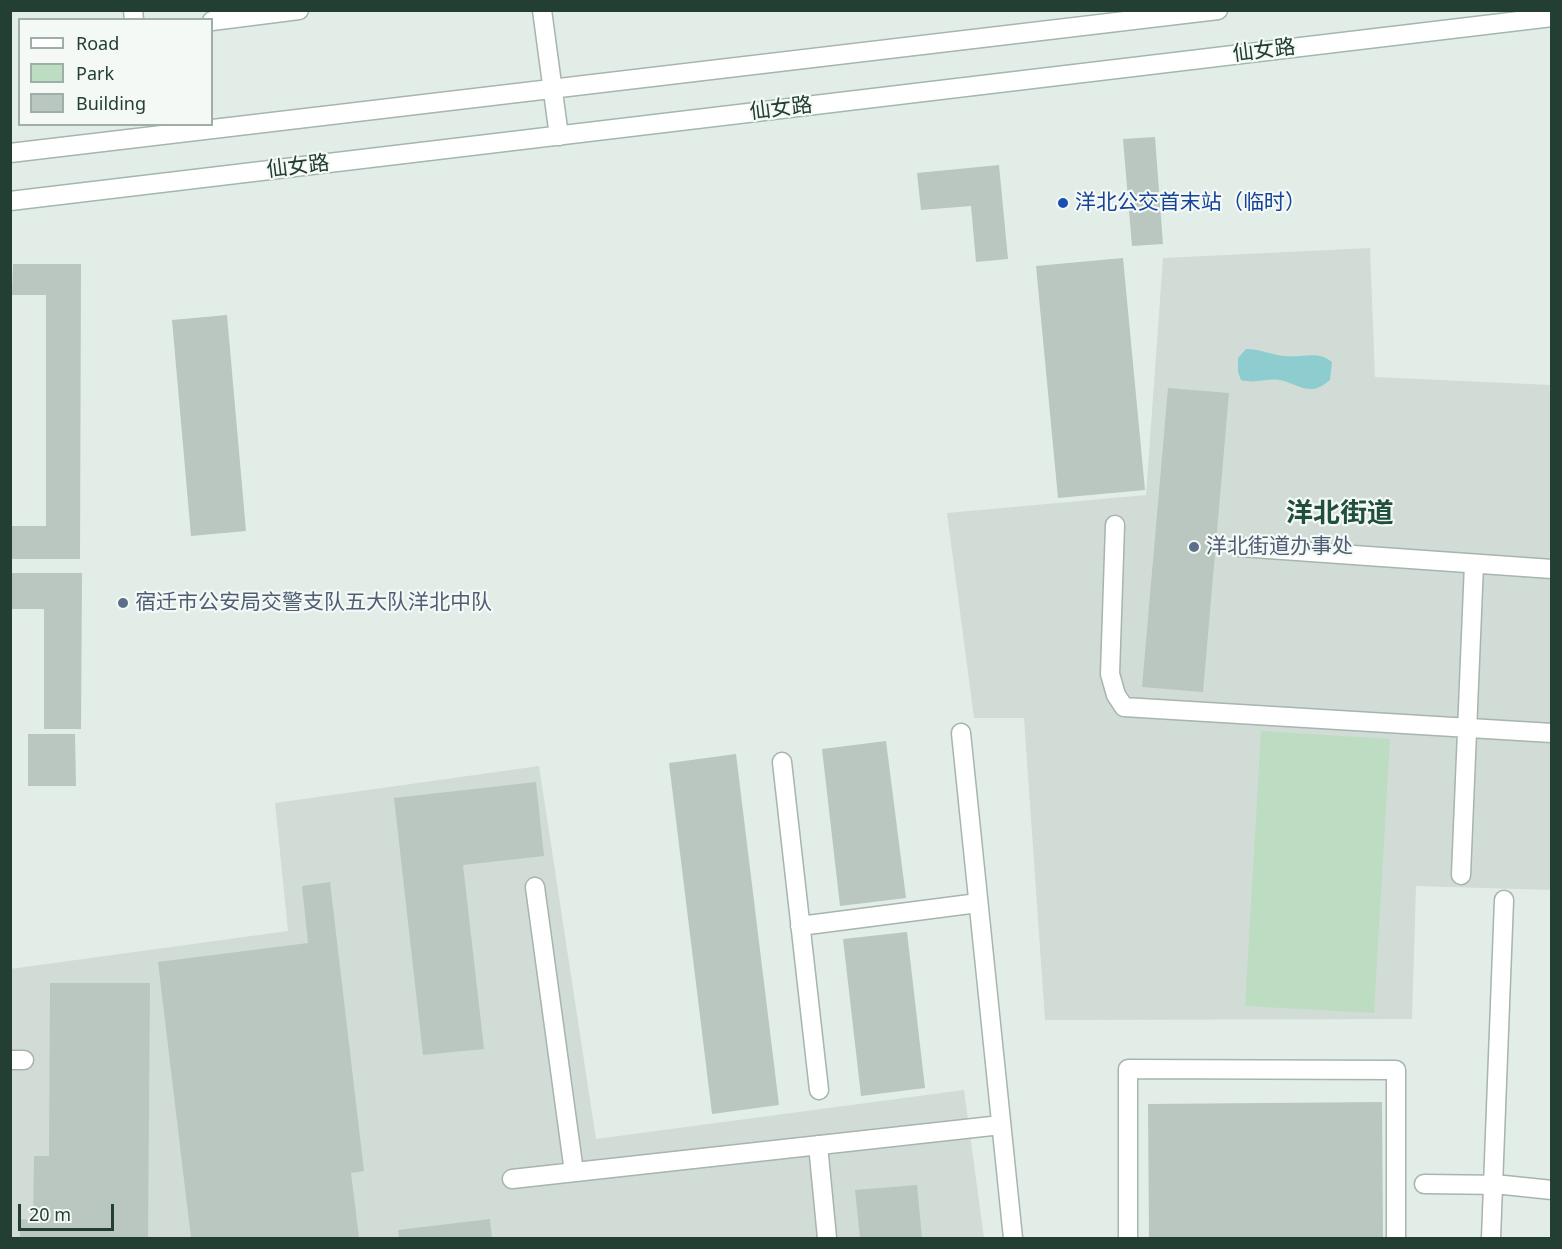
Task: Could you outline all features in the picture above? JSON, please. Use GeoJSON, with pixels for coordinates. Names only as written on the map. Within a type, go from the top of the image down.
{"type":"FeatureCollection","features":[{"type":"Feature","properties":{"kind":"street"},"geometry":{"type":"LineString","coordinates":[[213,21],[299,10]]}},
{"type":"Feature","properties":{"kind":"street"},"geometry":{"type":"LineString","coordinates":[[542,10],[559,136]]}},
{"type":"Feature","properties":{"kind":"street"},"geometry":{"type":"LineString","coordinates":[[10,153],[1218,10]]}},
{"type":"Feature","properties":{"kind":"street","name":"仙女路"},"geometry":{"type":"LineString","coordinates":[[10,201],[1551,17]]}},
{"type":"Feature","properties":{"kind":"street"},"geometry":{"type":"LineString","coordinates":[[1115,525],[1110,674],[1116,695],[1124,707],[1551,733]]}},
{"type":"Feature","properties":{"kind":"street"},"geometry":{"type":"LineString","coordinates":[[1240,547],[1551,569]]}},
{"type":"Feature","properties":{"kind":"street"},"geometry":{"type":"LineString","coordinates":[[1461,876],[1474,564]]}},
{"type":"Feature","properties":{"kind":"street"},"geometry":{"type":"LineString","coordinates":[[961,733],[1013,1239]]}},
{"type":"Feature","properties":{"kind":"street"},"geometry":{"type":"LineString","coordinates":[[782,762],[819,1090]]}},
{"type":"Feature","properties":{"kind":"street"},"geometry":{"type":"LineString","coordinates":[[535,887],[574,1172]]}},
{"type":"Feature","properties":{"kind":"street"},"geometry":{"type":"LineString","coordinates":[[1491,1239],[1504,900]]}},
{"type":"Feature","properties":{"kind":"street"},"geometry":{"type":"LineString","coordinates":[[800,926],[978,903]]}},
{"type":"Feature","properties":{"kind":"street"},"geometry":{"type":"LineString","coordinates":[[1128,1239],[1128,1069],[1396,1070],[1396,1239]]}},
{"type":"Feature","properties":{"kind":"street"},"geometry":{"type":"LineString","coordinates":[[512,1179],[1001,1125]]}},
{"type":"Feature","properties":{"kind":"street"},"geometry":{"type":"LineString","coordinates":[[818,1145],[827,1239]]}},
{"type":"Feature","properties":{"kind":"street"},"geometry":{"type":"LineString","coordinates":[[1424,1184],[1493,1185],[1551,1190]]}},
{"type":"Feature","properties":{"kind":"shaded area"},"geometry":{"type":"Polygon","coordinates":[[[1370,248],[1375,377],[1551,385],[1551,890],[1416,886],[1412,1019],[1045,1020],[1024,718],[974,718],[947,513],[1146,495],[1163,258],[1370,248]]]}},
{"type":"Feature","properties":{"kind":"shaded area"},"geometry":{"type":"Polygon","coordinates":[[[539,766],[596,1139],[964,1090],[984,1238],[11,1238],[10,969],[288,931],[275,803],[539,766]]]}},
{"type":"Feature","properties":{"kind":"green space"},"geometry":{"type":"Polygon","coordinates":[[[1261,731],[1390,739],[1374,1013],[1245,1006],[1261,731]]]}},
{"type":"Feature","properties":{"kind":"water"},"geometry":{"type":"Polygon","coordinates":[[[1246,349],[1285,356],[1310,355],[1327,358],[1332,362],[1330,380],[1313,389],[1280,380],[1241,380],[1238,372],[1238,358],[1246,349]]]}},
{"type":"Feature","properties":{"kind":"building"},"geometry":{"type":"Polygon","coordinates":[[[1155,137],[1163,244],[1132,246],[1123,139],[1155,137]]]}},
{"type":"Feature","properties":{"kind":"building"},"geometry":{"type":"Polygon","coordinates":[[[999,165],[1008,259],[976,262],[971,206],[921,210],[917,173],[999,165]]]}},
{"type":"Feature","properties":{"kind":"building"},"geometry":{"type":"Polygon","coordinates":[[[1123,258],[1145,490],[1058,498],[1036,266],[1123,258]]]}},
{"type":"Feature","properties":{"kind":"building"},"geometry":{"type":"Polygon","coordinates":[[[13,264],[81,264],[80,559],[10,559],[10,526],[46,526],[46,295],[12,295],[13,264]]]}},
{"type":"Feature","properties":{"kind":"building"},"geometry":{"type":"Polygon","coordinates":[[[227,315],[246,531],[191,536],[172,320],[227,315]]]}},
{"type":"Feature","properties":{"kind":"building"},"geometry":{"type":"Polygon","coordinates":[[[1168,388],[1229,393],[1203,692],[1142,687],[1168,388]]]}},
{"type":"Feature","properties":{"kind":"building"},"geometry":{"type":"Polygon","coordinates":[[[10,573],[82,573],[81,729],[44,729],[44,609],[10,609],[10,573]]]}},
{"type":"Feature","properties":{"kind":"building"},"geometry":{"type":"Polygon","coordinates":[[[28,734],[75,734],[76,786],[28,786],[28,734]]]}},
{"type":"Feature","properties":{"kind":"building"},"geometry":{"type":"Polygon","coordinates":[[[886,741],[906,898],[840,906],[822,749],[886,741]]]}},
{"type":"Feature","properties":{"kind":"building"},"geometry":{"type":"Polygon","coordinates":[[[736,754],[779,1105],[712,1114],[669,763],[736,754]]]}},
{"type":"Feature","properties":{"kind":"building"},"geometry":{"type":"Polygon","coordinates":[[[536,782],[544,856],[463,865],[484,1049],[423,1055],[394,798],[536,782]]]}},
{"type":"Feature","properties":{"kind":"building"},"geometry":{"type":"Polygon","coordinates":[[[330,882],[364,1171],[351,1173],[359,1238],[191,1238],[158,962],[308,943],[302,886],[330,882]]]}},
{"type":"Feature","properties":{"kind":"building"},"geometry":{"type":"Polygon","coordinates":[[[907,932],[925,1088],[861,1096],[843,939],[907,932]]]}},
{"type":"Feature","properties":{"kind":"building"},"geometry":{"type":"Polygon","coordinates":[[[50,983],[150,983],[148,1238],[20,1238],[20,1219],[33,1220],[34,1156],[49,1156],[50,983]]]}},
{"type":"Feature","properties":{"kind":"building"},"geometry":{"type":"Polygon","coordinates":[[[1382,1102],[1383,1238],[1149,1238],[1148,1104],[1382,1102]]]}},
{"type":"Feature","properties":{"kind":"building"},"geometry":{"type":"Polygon","coordinates":[[[917,1185],[922,1238],[860,1238],[855,1190],[917,1185]]]}},
{"type":"Feature","properties":{"kind":"building"},"geometry":{"type":"Polygon","coordinates":[[[490,1219],[492,1238],[399,1238],[398,1230],[490,1219]]]}},
{"type":"Feature","properties":{"kind":"place","name":"洋北公交首末站（临时）"},"geometry":{"type":"Point","coordinates":[1063,203]}},
{"type":"Feature","properties":{"kind":"place","name":"洋北街道办事处"},"geometry":{"type":"Point","coordinates":[1194,547]}},
{"type":"Feature","properties":{"kind":"place","name":"宿迁市公安局交警支队五大队洋北中队"},"geometry":{"type":"Point","coordinates":[123,603]}},
{"type":"Feature","properties":{"kind":"district","name":"洋北街道"},"geometry":{"type":"Point","coordinates":[1340,514]}}]}
